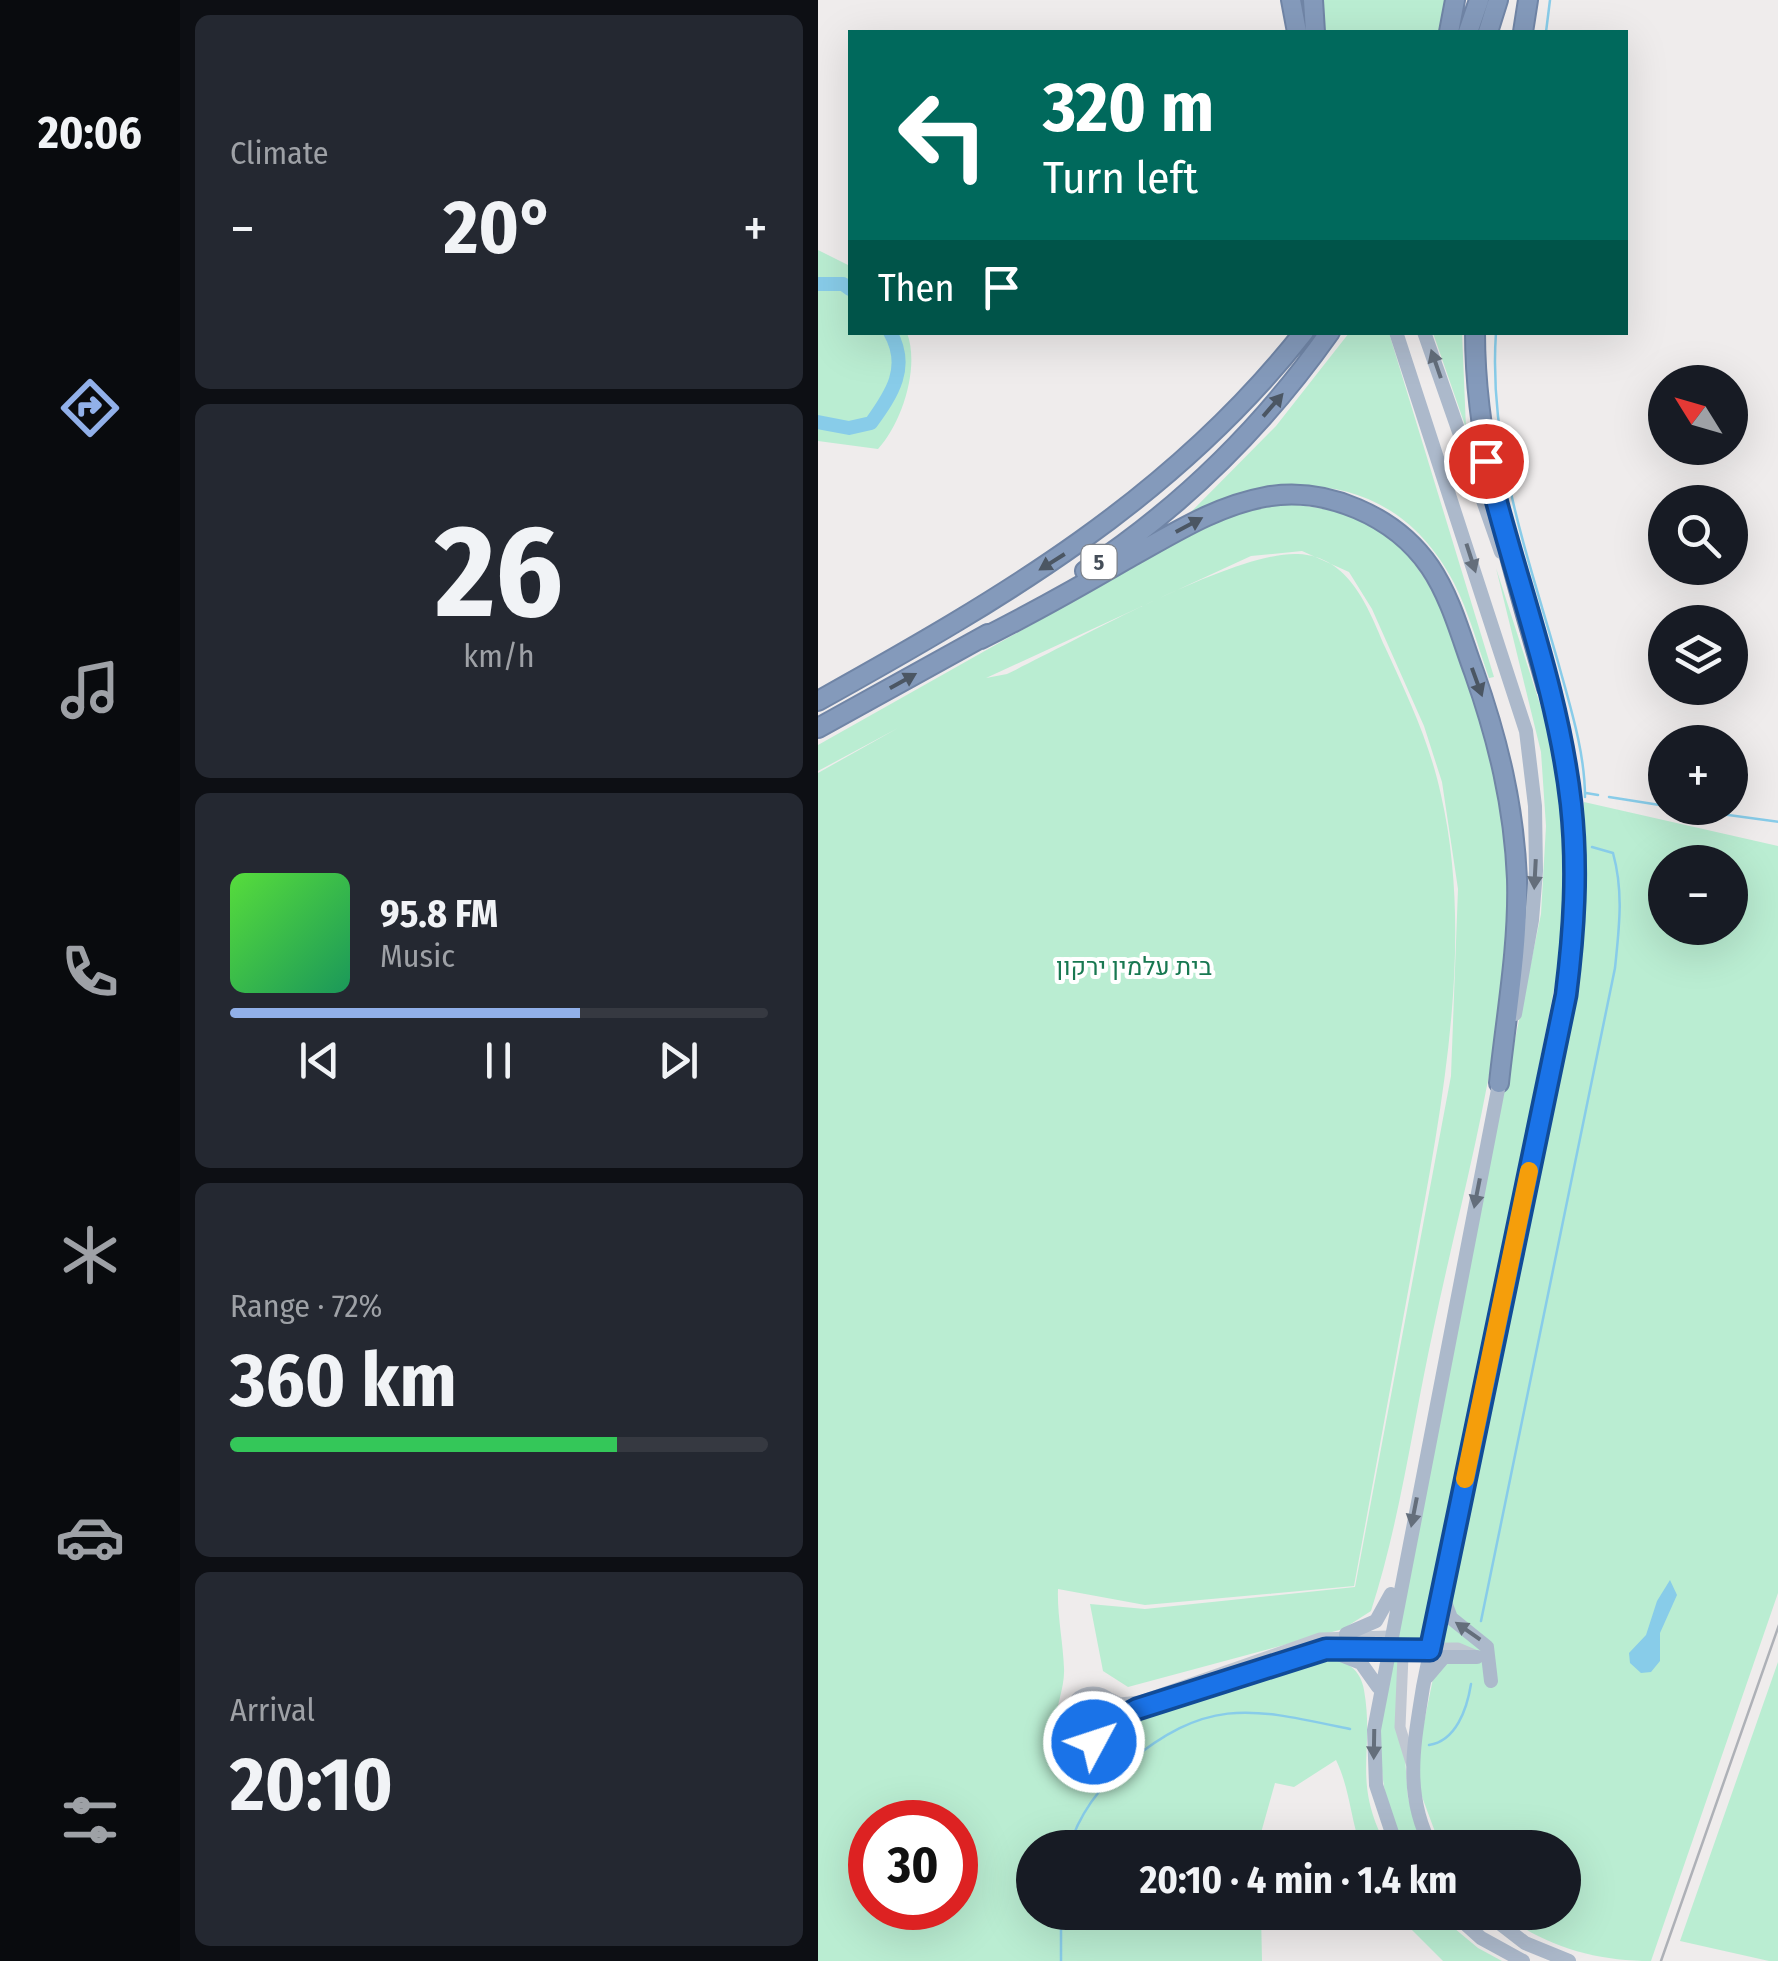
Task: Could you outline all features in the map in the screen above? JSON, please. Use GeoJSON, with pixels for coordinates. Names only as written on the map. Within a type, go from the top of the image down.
{"type":"FeatureCollection","features":[{"type":"Feature","properties":{"kind":"highway"},"geometry":{"type":"LineString","coordinates":[[1291,0],[1296,30]]}},
{"type":"Feature","properties":{"kind":"highway"},"geometry":{"type":"LineString","coordinates":[[1313,0],[1316,30]]}},
{"type":"Feature","properties":{"kind":"highway"},"geometry":{"type":"LineString","coordinates":[[1449,30],[1455,0]]}},
{"type":"Feature","properties":{"kind":"highway"},"geometry":{"type":"LineString","coordinates":[[1469,30],[1479,0]]}},
{"type":"Feature","properties":{"kind":"highway"},"geometry":{"type":"LineString","coordinates":[[1489,30],[1498,0]]}},
{"type":"Feature","properties":{"kind":"highway"},"geometry":{"type":"LineString","coordinates":[[1523,30],[1528,0]]}},
{"type":"Feature","properties":{"kind":"highway","name":"5"},"geometry":{"type":"LineString","coordinates":[[818,701],[1067,554],[1138,503],[1224,424],[1301,335]]}},
{"type":"Feature","properties":{"kind":"highway","name":"5"},"geometry":{"type":"LineString","coordinates":[[818,728],[981,639],[1120,548],[1189,492],[1254,427],[1328,335]]}},
{"type":"Feature","properties":{"kind":"highway"},"geometry":{"type":"LineString","coordinates":[[1475,335],[1476,397],[1486,461],[1547,688]]}},
{"type":"Feature","properties":{"kind":"highway"},"geometry":{"type":"LineString","coordinates":[[981,639],[1203,518],[1251,500],[1316,496],[1365,512],[1398,532],[1430,568],[1445,594],[1504,766],[1517,890],[1499,1083]]}},
{"type":"Feature","properties":{"kind":"main road"},"geometry":{"type":"LineString","coordinates":[[1389,1830],[1374,1768],[1379,1691],[1392,1644],[1403,1566],[1532,920],[1536,828],[1530,755],[1521,708],[1397,335]]}},
{"type":"Feature","properties":{"kind":"main road"},"geometry":{"type":"LineString","coordinates":[[1425,335],[1547,688],[1570,804],[1576,883],[1572,952],[1423,1687],[1411,1763],[1415,1806],[1425,1830]]}},
{"type":"Feature","properties":{"kind":"main road"},"geometry":{"type":"LineString","coordinates":[[1346,1634],[1376,1621],[1403,1566]]}},
{"type":"Feature","properties":{"kind":"main road"},"geometry":{"type":"LineString","coordinates":[[1444,1581],[1448,1614],[1486,1647],[1492,1681]]}},
{"type":"Feature","properties":{"kind":"main road"},"geometry":{"type":"LineString","coordinates":[[1326,1649],[1361,1663],[1375,1678],[1379,1691]]}},
{"type":"Feature","properties":{"kind":"main road"},"geometry":{"type":"LineString","coordinates":[[1423,1687],[1431,1670],[1444,1657],[1456,1653],[1477,1657]]}},
{"type":"Feature","properties":{"kind":"main road"},"geometry":{"type":"LineString","coordinates":[[1472,1930],[1524,1961]]}},
{"type":"Feature","properties":{"kind":"main road"},"geometry":{"type":"LineString","coordinates":[[1508,1930],[1525,1943],[1563,1960]]}},
{"type":"Feature","properties":{"kind":"street"},"geometry":{"type":"LineString","coordinates":[[1392,1644],[1326,1649],[1137,1709],[1126,1714],[1104,1740],[1089,1742],[1075,1735],[1068,1724],[1070,1705],[1081,1694],[1097,1692],[1120,1703],[1140,1700],[1320,1638],[1346,1634],[1430,1650],[1463,1649],[1477,1657],[1492,1681]]}},
{"type":"Feature","properties":{"kind":"street"},"geometry":{"type":"LineString","coordinates":[[1392,1644],[1404,1672],[1400,1728],[1411,1763]]}},
{"type":"Feature","properties":{"kind":"street"},"geometry":{"type":"LineString","coordinates":[[1110,1698],[1118,1715],[1116,1728]]}},
{"type":"Feature","properties":{"kind":"green space"},"geometry":{"type":"Polygon","coordinates":[[[1319,0],[1447,0],[1441,30],[1322,30],[1319,0]]]}},
{"type":"Feature","properties":{"kind":"green space"},"geometry":{"type":"Polygon","coordinates":[[[818,250],[848,265],[848,335],[907,335],[911,362],[901,410],[878,449],[818,441],[818,250]]]}},
{"type":"Feature","properties":{"kind":"green space"},"geometry":{"type":"Polygon","coordinates":[[[1347,335],[1390,335],[1494,677],[1489,678],[1454,583],[1431,547],[1403,519],[1371,500],[1337,490],[1301,486],[1225,500],[1187,516],[1276,426],[1347,335]]]}},
{"type":"Feature","properties":{"kind":"green space"},"geometry":{"type":"Polygon","coordinates":[[[1434,335],[1462,335],[1466,428],[1434,335]]]}},
{"type":"Feature","properties":{"kind":"green space","name":"בית עלמין ירקון"},"geometry":{"type":"Polygon","coordinates":[[[1281,504],[1350,516],[1376,529],[1417,567],[1447,622],[1486,737],[1499,792],[1508,876],[1507,933],[1494,1048],[1483,1105],[1398,1507],[1371,1611],[1343,1629],[1128,1687],[1103,1671],[1090,1604],[1145,1609],[1355,1587],[1451,1076],[1458,889],[1442,782],[1424,726],[1372,609],[1349,572],[1331,564],[1354,586],[1363,601],[1424,738],[1441,795],[1451,851],[1455,909],[1455,968],[1443,1087],[1354,1586],[1145,1605],[1058,1589],[1064,1668],[1056,1720],[1065,1739],[1100,1750],[1136,1721],[1170,1706],[1290,1666],[1326,1658],[1340,1661],[1356,1671],[1362,1683],[1367,1712],[1367,1785],[1379,1830],[1356,1830],[1336,1760],[1294,1787],[1275,1783],[1262,1830],[1016,1830],[1016,1930],[1261,1930],[1262,1961],[818,1961],[818,773],[898,728],[818,771],[818,745],[1226,515],[1281,504]],[[1302,551],[1251,556],[986,678],[1007,674],[1195,582],[1270,557],[1315,557],[1302,551]]]}},
{"type":"Feature","properties":{"kind":"green space"},"geometry":{"type":"Polygon","coordinates":[[[1496,568],[1557,757],[1568,882],[1563,943],[1425,1645],[1403,1644],[1392,1634],[1541,914],[1546,826],[1541,752],[1496,568]]]}},
{"type":"Feature","properties":{"kind":"green space"},"geometry":{"type":"Polygon","coordinates":[[[1584,802],[1648,817],[1648,825],[1685,825],[1778,846],[1778,1593],[1651,1961],[1591,1955],[1528,1930],[1581,1930],[1581,1830],[1434,1830],[1418,1786],[1419,1747],[1575,985],[1584,802]]]}},
{"type":"Feature","properties":{"kind":"green space"},"geometry":{"type":"Polygon","coordinates":[[[1397,1650],[1408,1798],[1419,1830],[1397,1830],[1386,1799],[1381,1726],[1389,1651],[1397,1650]]]}},
{"type":"Feature","properties":{"kind":"green space"},"geometry":{"type":"Polygon","coordinates":[[[1778,1662],[1779,1961],[1769,1961],[1680,1941],[1778,1662]]]}},
{"type":"Feature","properties":{"kind":"green space"},"geometry":{"type":"Polygon","coordinates":[[[1093,1696],[1108,1702],[1114,1717],[1108,1732],[1093,1738],[1078,1732],[1072,1717],[1078,1702],[1093,1696]]]}},
{"type":"Feature","properties":{"kind":"green space"},"geometry":{"type":"Polygon","coordinates":[[[1412,1930],[1456,1930],[1502,1961],[1443,1961],[1412,1930]]]}},
{"type":"Feature","properties":{"kind":"water"},"geometry":{"type":"Polygon","coordinates":[[[1670,1580],[1677,1595],[1660,1633],[1660,1661],[1651,1672],[1641,1673],[1630,1663],[1629,1653],[1646,1635],[1657,1601],[1670,1580]]]}},
{"type":"Feature","properties":{"kind":"waterway"},"geometry":{"type":"LineString","coordinates":[[1546,30],[1550,0]]}},
{"type":"Feature","properties":{"kind":"waterway"},"geometry":{"type":"LineString","coordinates":[[818,284],[848,288]]}},
{"type":"Feature","properties":{"kind":"waterway"},"geometry":{"type":"LineString","coordinates":[[818,422],[849,428],[871,423],[896,380],[898,357],[891,335]]}},
{"type":"Feature","properties":{"kind":"waterway"},"geometry":{"type":"LineString","coordinates":[[1496,335],[1495,375],[1504,458],[1576,729],[1585,797]]}},
{"type":"Feature","properties":{"kind":"waterway"},"geometry":{"type":"LineString","coordinates":[[1586,793],[1598,795]]}},
{"type":"Feature","properties":{"kind":"waterway"},"geometry":{"type":"LineString","coordinates":[[1609,797],[1648,803]]}},
{"type":"Feature","properties":{"kind":"waterway"},"geometry":{"type":"LineString","coordinates":[[1748,818],[1779,822]]}},
{"type":"Feature","properties":{"kind":"waterway"},"geometry":{"type":"LineString","coordinates":[[1481,1621],[1615,968],[1619,882],[1613,853],[1592,847]]}},
{"type":"Feature","properties":{"kind":"waterway"},"geometry":{"type":"LineString","coordinates":[[1429,1745],[1453,1731],[1467,1704],[1471,1684]]}},
{"type":"Feature","properties":{"kind":"waterway"},"geometry":{"type":"LineString","coordinates":[[1076,1830],[1107,1782],[1125,1765],[1182,1727],[1232,1713],[1257,1713],[1350,1729]]}},
{"type":"Feature","properties":{"kind":"waterway"},"geometry":{"type":"LineString","coordinates":[[1061,1930],[1061,1961]]}},
{"type":"Feature","properties":{"kind":"railway"},"geometry":{"type":"LineString","coordinates":[[1661,1961],[1779,1625]]}},
{"type":"Feature","properties":{"kind":"slow traffic"},"geometry":{"type":"LineString","coordinates":[[1465,1479],[1529,1171]]}},
{"type":"Feature","properties":{"kind":"route"},"geometry":{"type":"LineString","coordinates":[[1094,1742],[1111,1735],[1126,1714],[1137,1709],[1288,1658],[1326,1649],[1430,1650],[1566,995],[1575,910],[1570,804],[1559,734],[1486,461]]}}]}
